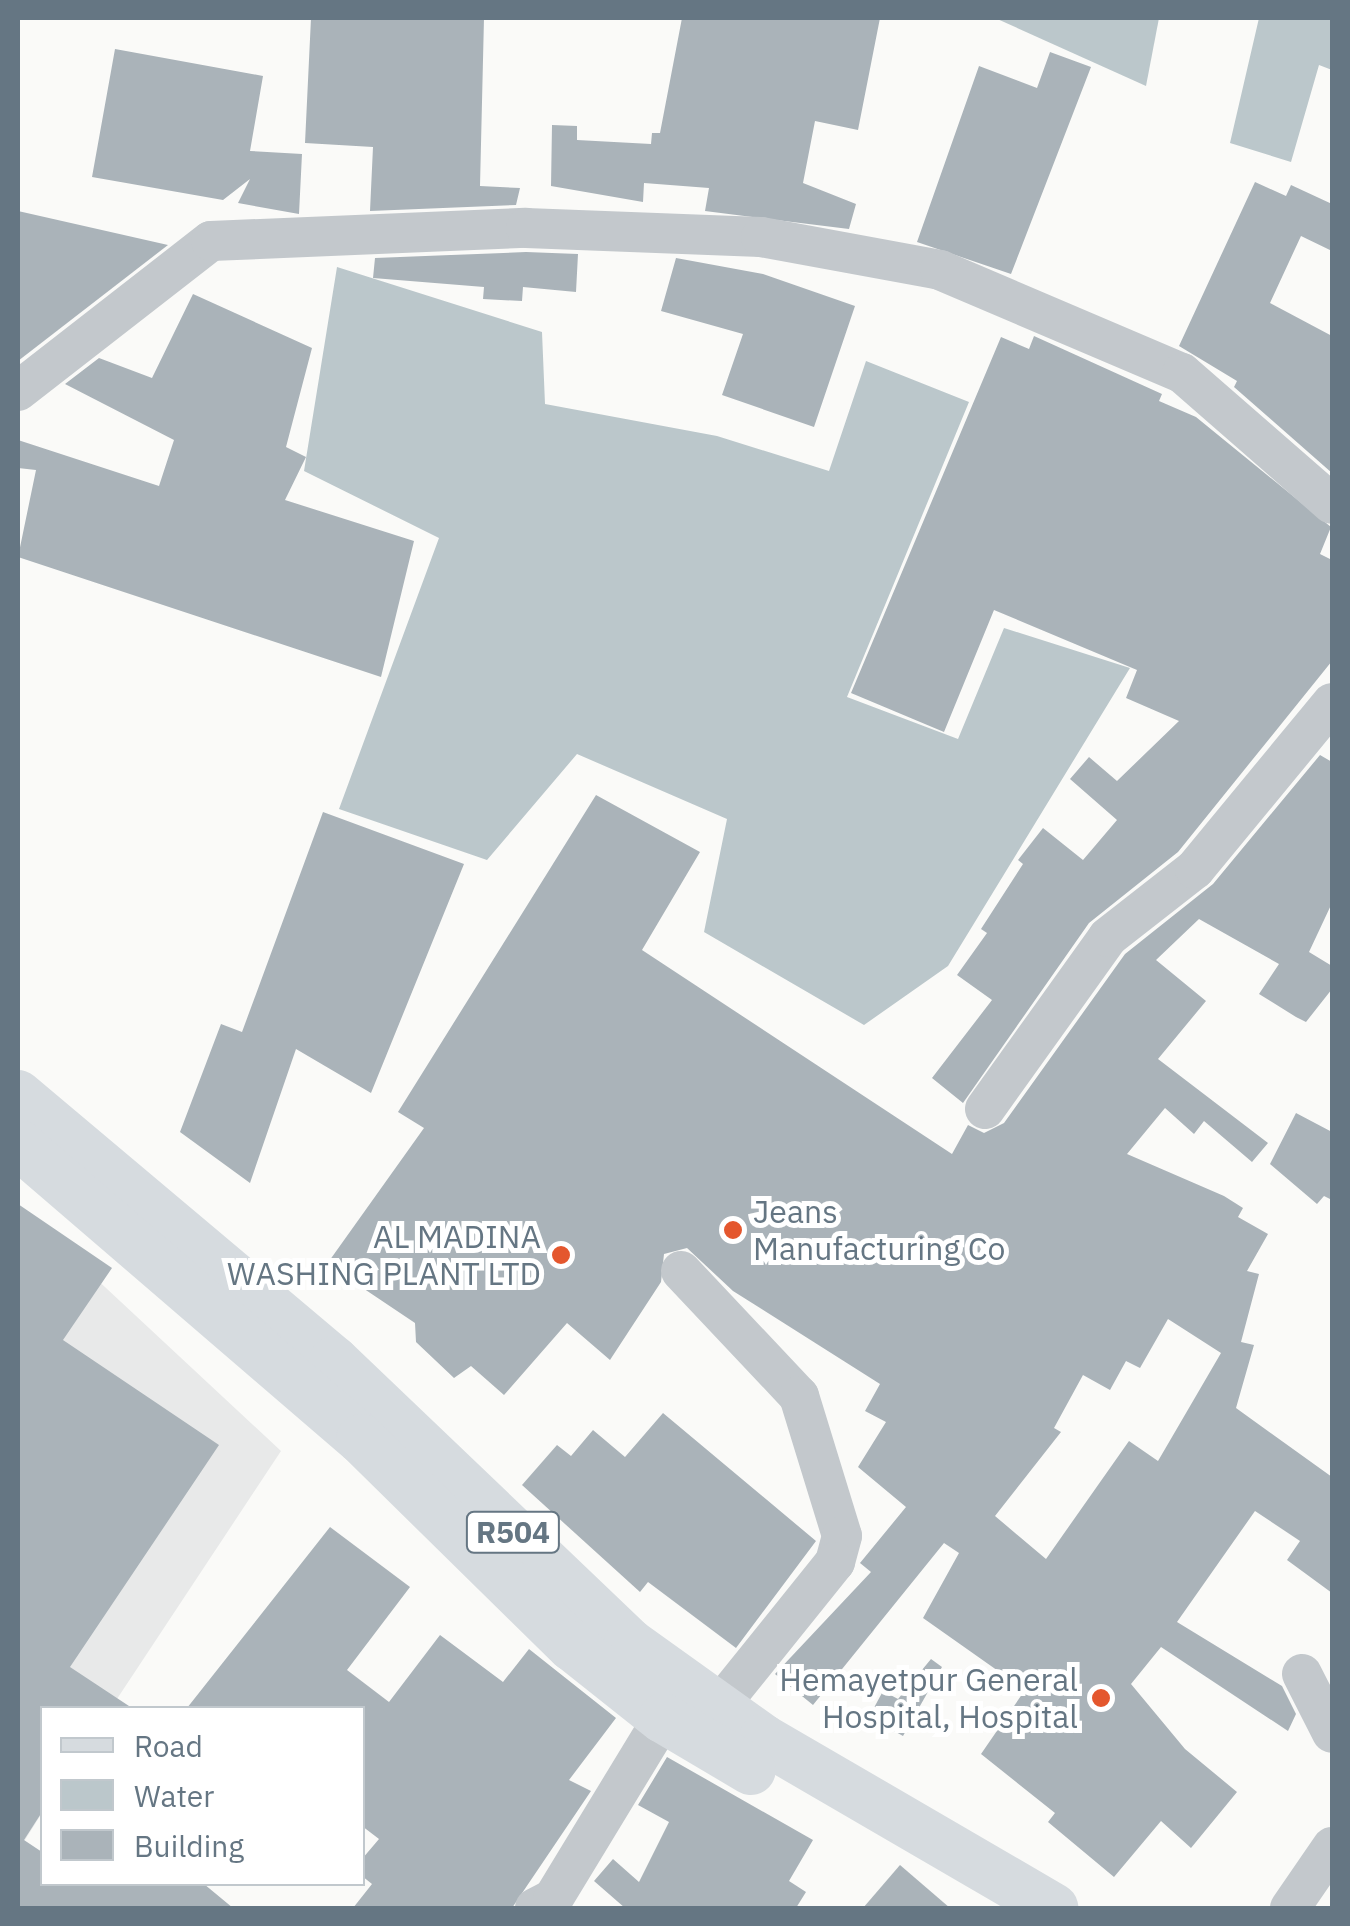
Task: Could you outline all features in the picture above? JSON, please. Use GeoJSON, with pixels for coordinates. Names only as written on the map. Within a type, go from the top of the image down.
{"type":"FeatureCollection","features":[{"type":"Feature","properties":{"kind":"main road","name":"R504"},"geometry":{"type":"LineString","coordinates":[[18,1095],[321,1376],[629,1643],[716,1710],[1054,1908]]}},
{"type":"Feature","properties":{"kind":"main road","name":"R504"},"geometry":{"type":"LineString","coordinates":[[18,1144],[321,1376],[572,1646],[664,1718],[988,1908]]}},
{"type":"Feature","properties":{"kind":"street"},"geometry":{"type":"LineString","coordinates":[[18,391],[211,241],[526,228],[761,237],[940,270],[1182,372],[1332,504]]}},
{"type":"Feature","properties":{"kind":"street"},"geometry":{"type":"LineString","coordinates":[[986,1109],[1108,937],[1195,868],[1332,704]]}},
{"type":"Feature","properties":{"kind":"street"},"geometry":{"type":"LineString","coordinates":[[681,1271],[799,1396],[841,1523],[835,1562],[716,1710]]}},
{"type":"Feature","properties":{"kind":"street"},"geometry":{"type":"LineString","coordinates":[[1302,1674],[1332,1734]]}},
{"type":"Feature","properties":{"kind":"street"},"geometry":{"type":"LineString","coordinates":[[559,1901],[664,1718]]}},
{"type":"Feature","properties":{"kind":"street"},"geometry":{"type":"LineString","coordinates":[[1290,1908],[1332,1846]]}},
{"type":"Feature","properties":{"kind":"shaded area"},"geometry":{"type":"Polygon","coordinates":[[[18,1206],[281,1451],[112,1706],[40,1706],[40,1816],[18,1851],[18,1206]]]}},
{"type":"Feature","properties":{"kind":"water"},"geometry":{"type":"Polygon","coordinates":[[[995,18],[1159,18],[1146,86],[995,18]]]}},
{"type":"Feature","properties":{"kind":"water"},"geometry":{"type":"Polygon","coordinates":[[[1259,18],[1332,18],[1332,70],[1319,65],[1291,162],[1230,143],[1259,18]]]}},
{"type":"Feature","properties":{"kind":"water"},"geometry":{"type":"Polygon","coordinates":[[[337,267],[542,332],[545,404],[717,436],[829,471],[866,361],[969,402],[847,697],[958,739],[1004,628],[1130,668],[948,966],[864,1025],[704,932],[727,819],[577,754],[487,860],[339,809],[439,538],[304,471],[337,267]]]}},
{"type":"Feature","properties":{"kind":"building"},"geometry":{"type":"Polygon","coordinates":[[[311,18],[484,18],[480,186],[520,188],[516,205],[370,211],[373,147],[305,143],[311,18]]]}},
{"type":"Feature","properties":{"kind":"building"},"geometry":{"type":"Polygon","coordinates":[[[682,18],[880,18],[858,130],[815,121],[803,183],[856,204],[849,229],[705,211],[709,188],[644,183],[643,202],[551,186],[552,125],[577,126],[577,140],[651,144],[652,133],[660,133],[682,18]]]}},
{"type":"Feature","properties":{"kind":"building"},"geometry":{"type":"Polygon","coordinates":[[[115,49],[263,76],[250,151],[302,154],[299,214],[238,203],[250,179],[223,200],[92,177],[115,49]]]}},
{"type":"Feature","properties":{"kind":"building"},"geometry":{"type":"Polygon","coordinates":[[[1050,52],[1091,67],[1011,274],[917,242],[979,66],[1037,88],[1050,52]]]}},
{"type":"Feature","properties":{"kind":"building"},"geometry":{"type":"Polygon","coordinates":[[[1255,182],[1286,196],[1291,185],[1332,204],[1332,251],[1301,236],[1270,303],[1332,336],[1332,473],[1234,387],[1237,381],[1179,346],[1255,182]]]}},
{"type":"Feature","properties":{"kind":"building"},"geometry":{"type":"Polygon","coordinates":[[[18,211],[168,245],[18,361],[18,211]]]}},
{"type":"Feature","properties":{"kind":"building"},"geometry":{"type":"Polygon","coordinates":[[[526,252],[578,254],[576,292],[523,287],[522,301],[483,299],[484,287],[373,278],[375,258],[526,252]]]}},
{"type":"Feature","properties":{"kind":"building"},"geometry":{"type":"Polygon","coordinates":[[[676,258],[763,274],[855,306],[814,427],[722,395],[743,334],[661,311],[676,258]]]}},
{"type":"Feature","properties":{"kind":"building"},"geometry":{"type":"Polygon","coordinates":[[[193,294],[312,348],[286,447],[306,457],[285,500],[414,541],[381,677],[18,557],[36,470],[18,468],[18,440],[159,486],[174,440],[65,384],[99,358],[152,378],[193,294]]]}},
{"type":"Feature","properties":{"kind":"building"},"geometry":{"type":"Polygon","coordinates":[[[1034,336],[1162,394],[1159,401],[1196,417],[1331,527],[1320,554],[1332,560],[1332,661],[1178,852],[1089,923],[963,1103],[932,1078],[992,1000],[957,975],[987,933],[981,929],[1023,864],[1018,860],[1043,828],[1083,860],[1117,820],[1070,779],[1089,757],[1117,781],[1179,721],[1126,698],[1137,670],[994,610],[944,732],[851,693],[1001,337],[1029,349],[1034,336]]]}},
{"type":"Feature","properties":{"kind":"building"},"geometry":{"type":"Polygon","coordinates":[[[1320,755],[1332,762],[1332,903],[1309,952],[1332,966],[1332,989],[1306,1022],[1259,994],[1279,964],[1199,919],[1156,960],[1206,1001],[1158,1059],[1268,1143],[1252,1162],[1204,1121],[1194,1134],[1165,1108],[1127,1154],[1224,1196],[1243,1208],[1238,1217],[1268,1234],[1247,1271],[1259,1274],[1241,1342],[1254,1345],[1236,1408],[1332,1477],[1332,1593],[1287,1560],[1300,1541],[1255,1511],[1177,1622],[1282,1686],[1296,1714],[1288,1731],[1161,1647],[1131,1684],[1185,1749],[1237,1792],[1191,1848],[1161,1821],[1114,1877],[1048,1822],[1055,1813],[981,1754],[1025,1690],[923,1618],[959,1553],[944,1543],[813,1705],[775,1674],[871,1572],[860,1563],[906,1507],[858,1467],[886,1422],[865,1411],[880,1384],[733,1291],[687,1248],[664,1254],[661,1282],[610,1360],[567,1323],[504,1395],[471,1366],[454,1378],[416,1342],[415,1323],[327,1264],[424,1128],[398,1112],[596,795],[700,852],[642,950],[952,1154],[968,1125],[984,1133],[1004,1123],[1125,954],[1213,884],[1320,755]],[[1168,1319],[1140,1368],[1126,1361],[1110,1390],[1083,1375],[1054,1428],[1061,1432],[995,1516],[1046,1559],[1129,1441],[1158,1461],[1221,1353],[1168,1319]]]}},
{"type":"Feature","properties":{"kind":"building"},"geometry":{"type":"Polygon","coordinates":[[[323,812],[464,864],[371,1093],[296,1049],[250,1183],[180,1132],[221,1024],[242,1032],[323,812]]]}},
{"type":"Feature","properties":{"kind":"building"},"geometry":{"type":"Polygon","coordinates":[[[1296,1113],[1332,1132],[1332,1200],[1324,1196],[1317,1204],[1270,1164],[1296,1113]]]}},
{"type":"Feature","properties":{"kind":"building"},"geometry":{"type":"Polygon","coordinates":[[[18,1204],[112,1268],[63,1340],[219,1445],[70,1667],[129,1706],[40,1706],[40,1815],[24,1840],[40,1851],[40,1886],[206,1886],[233,1908],[18,1908],[18,1204]]]}},
{"type":"Feature","properties":{"kind":"building"},"geometry":{"type":"Polygon","coordinates":[[[663,1413],[816,1541],[736,1648],[648,1582],[640,1592],[522,1485],[557,1445],[571,1456],[593,1430],[625,1457],[663,1413]]]}},
{"type":"Feature","properties":{"kind":"building"},"geometry":{"type":"Polygon","coordinates":[[[330,1527],[410,1587],[347,1670],[389,1702],[440,1635],[503,1682],[529,1649],[616,1718],[569,1780],[591,1791],[512,1908],[353,1908],[372,1884],[365,1878],[365,1855],[379,1839],[365,1828],[365,1706],[189,1706],[330,1527]]]}},
{"type":"Feature","properties":{"kind":"building"},"geometry":{"type":"Polygon","coordinates":[[[931,1659],[942,1667],[903,1736],[869,1717],[883,1691],[898,1699],[931,1659]]]}},
{"type":"Feature","properties":{"kind":"building"},"geometry":{"type":"Polygon","coordinates":[[[667,1757],[813,1840],[789,1881],[806,1892],[796,1908],[625,1908],[594,1881],[613,1859],[639,1882],[669,1822],[638,1805],[667,1757]]]}},
{"type":"Feature","properties":{"kind":"building"},"geometry":{"type":"Polygon","coordinates":[[[900,1865],[950,1908],[863,1908],[900,1865]]]}},
{"type":"Feature","properties":{"kind":"place","name":"Jeans Manufacturing Co"},"geometry":{"type":"Point","coordinates":[733,1230]}},
{"type":"Feature","properties":{"kind":"place","name":"AL MADINA WASHING PLANT LTD"},"geometry":{"type":"Point","coordinates":[561,1255]}},
{"type":"Feature","properties":{"kind":"place","name":"Hemayetpur General Hospital, Hospital"},"geometry":{"type":"Point","coordinates":[1101,1698]}}]}
